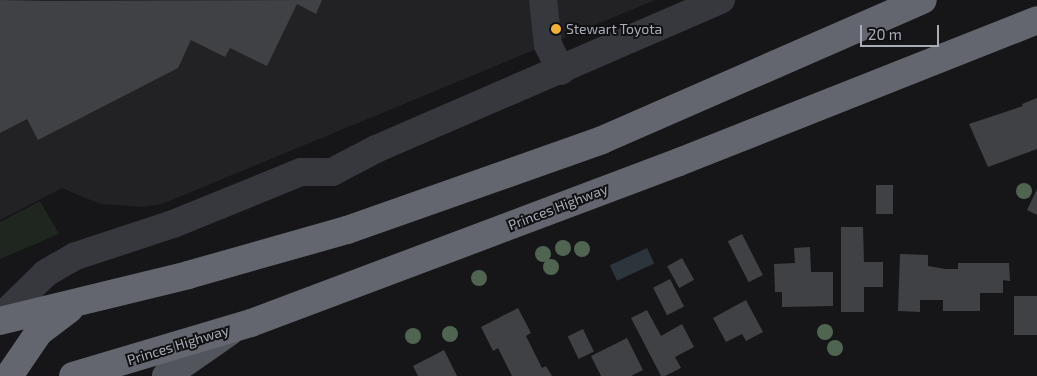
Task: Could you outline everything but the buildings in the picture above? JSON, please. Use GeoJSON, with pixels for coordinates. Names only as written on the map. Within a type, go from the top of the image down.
{"type":"FeatureCollection","features":[{"type":"Feature","properties":{"kind":"highway"},"geometry":{"type":"LineString","coordinates":[[0,319],[80,303],[347,230],[592,143],[923,0]]}},
{"type":"Feature","properties":{"kind":"highway","name":"Princes Highway"},"geometry":{"type":"LineString","coordinates":[[73,376],[234,328],[670,165],[1037,20]]}},
{"type":"Feature","properties":{"kind":"highway"},"geometry":{"type":"LineString","coordinates":[[9,376],[39,332],[80,303]]}},
{"type":"Feature","properties":{"kind":"main road"},"geometry":{"type":"LineString","coordinates":[[166,376],[234,328]]}},
{"type":"Feature","properties":{"kind":"lane"},"geometry":{"type":"LineString","coordinates":[[543,0],[548,45],[561,70]]}},
{"type":"Feature","properties":{"kind":"lane"},"geometry":{"type":"LineString","coordinates":[[0,319],[46,273],[76,256],[173,224],[301,172],[332,172],[376,149],[721,0]]}},
{"type":"Feature","properties":{"kind":"shaded area"},"geometry":{"type":"Polygon","coordinates":[[[0,0],[655,0],[162,204],[143,207],[100,204],[62,188],[0,220],[0,0]]]}},
{"type":"Feature","properties":{"kind":"shaded area"},"geometry":{"type":"Polygon","coordinates":[[[40,201],[59,234],[0,259],[0,222],[40,201]]]}},
{"type":"Feature","properties":{"kind":"shaded area"},"geometry":{"type":"Polygon","coordinates":[[[647,248],[654,263],[617,281],[610,265],[647,248]]]}},
{"type":"Feature","properties":{"kind":"place","name":"Stewart Toyota"},"geometry":{"type":"Point","coordinates":[556,29]}}]}
